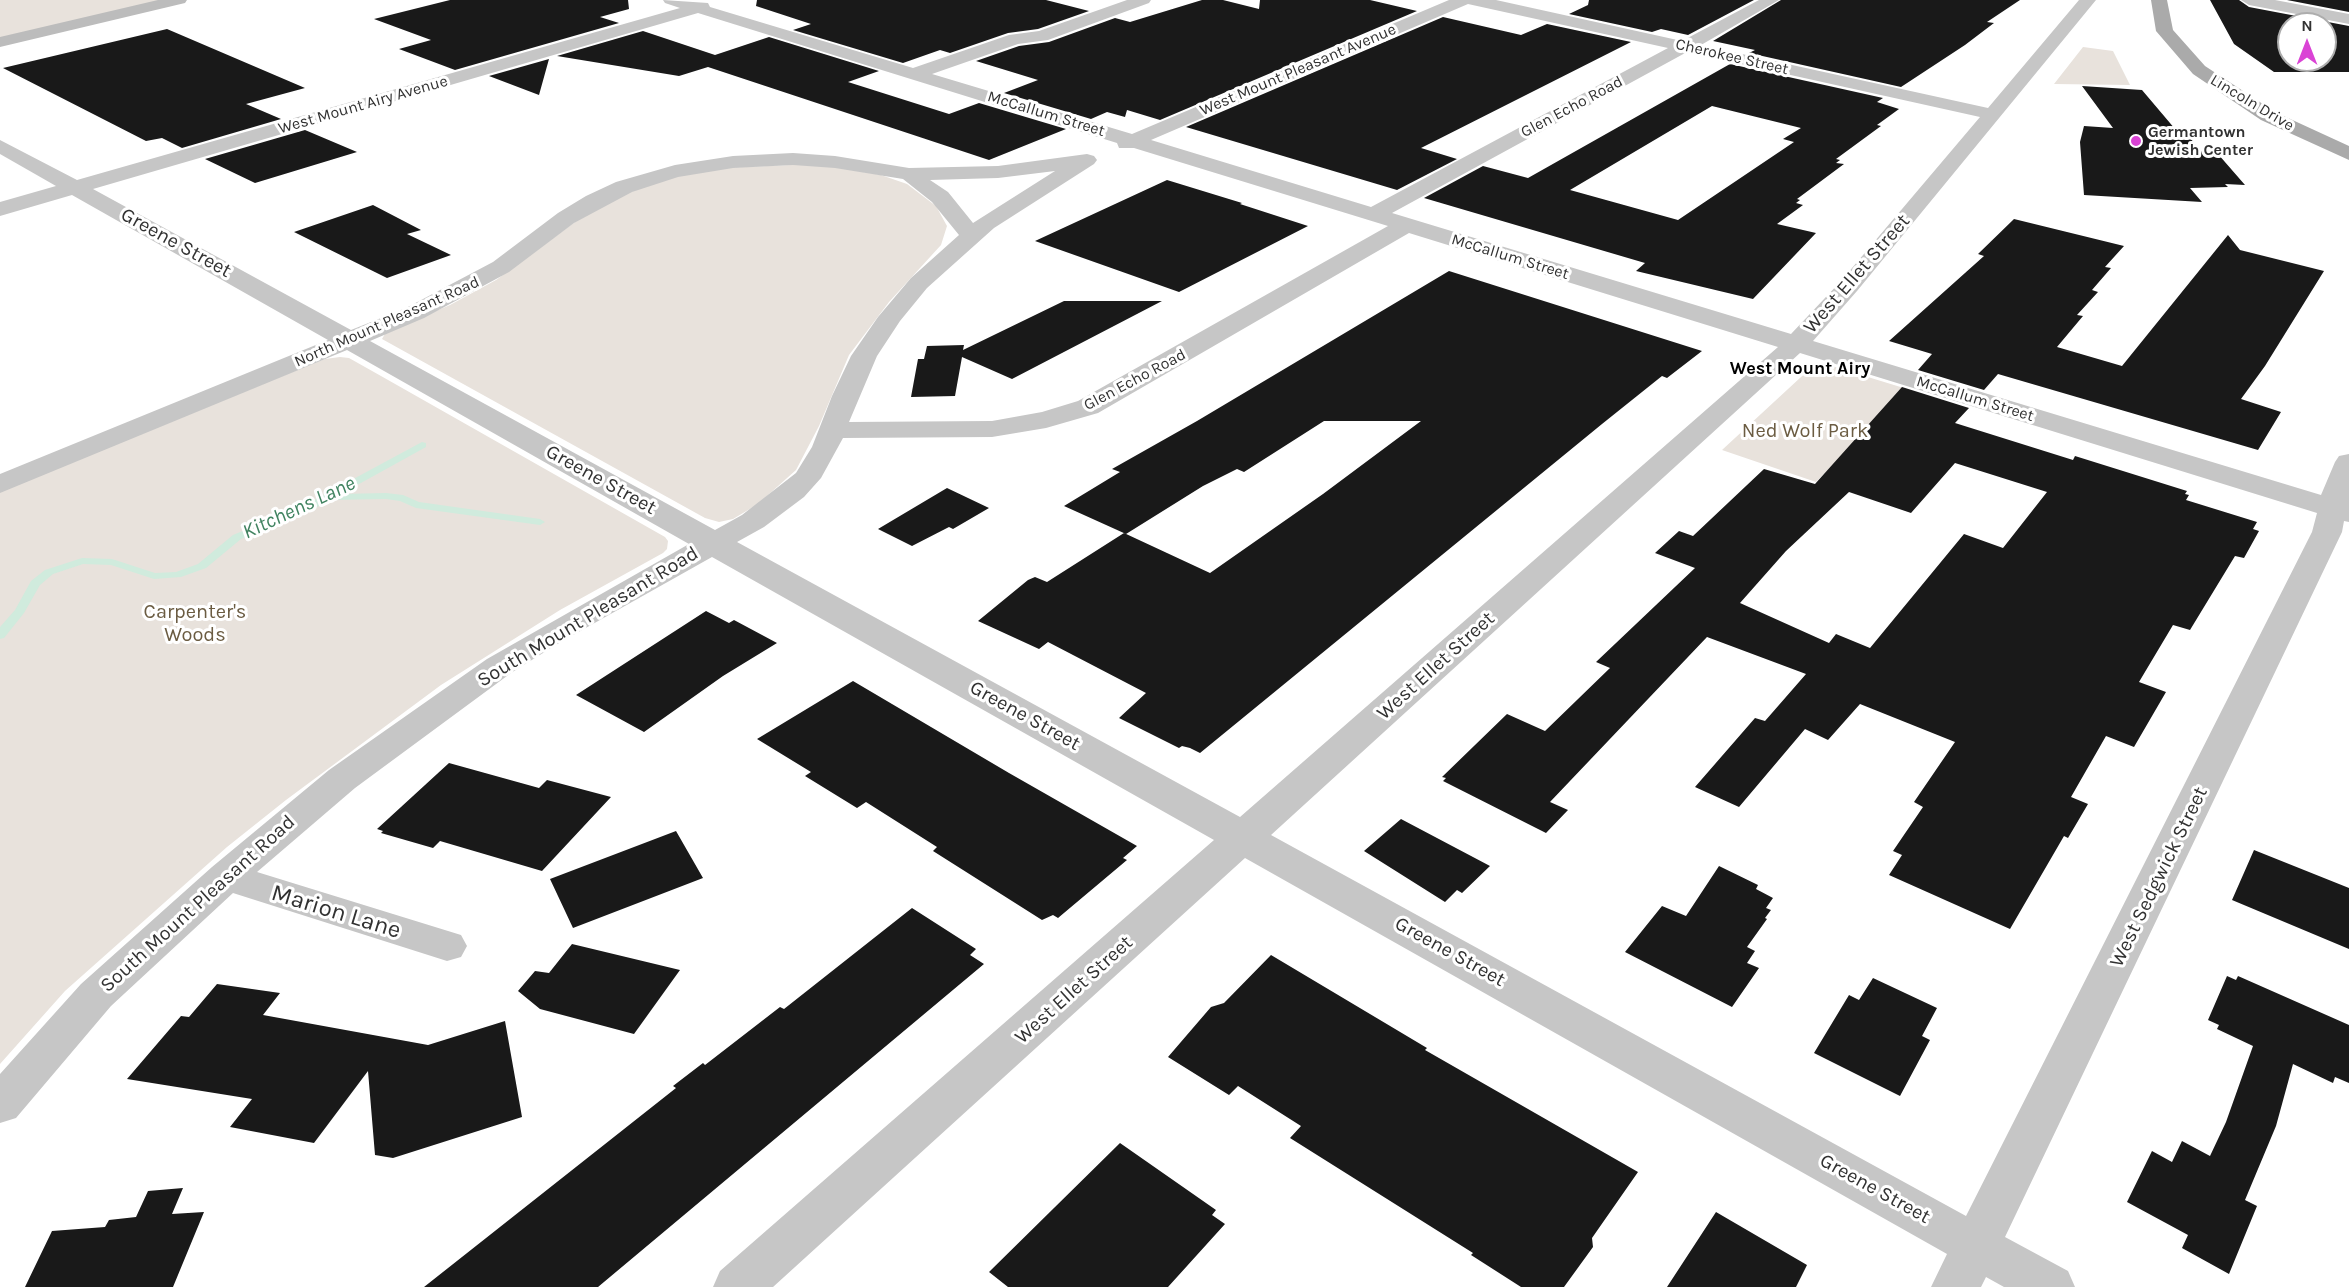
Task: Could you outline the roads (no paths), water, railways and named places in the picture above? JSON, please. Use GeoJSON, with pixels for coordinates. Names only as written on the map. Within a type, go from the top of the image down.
{"type":"FeatureCollection","features":[{"type":"Feature","properties":{"kind":"main road","name":"Lincoln Drive"},"geometry":{"type":"LineString","coordinates":[[2159,0],[2165,32],[2172,43],[2199,70],[2218,85],[2268,116],[2349,154]]}},
{"type":"Feature","properties":{"kind":"street"},"geometry":{"type":"LineString","coordinates":[[0,42],[179,0]]}},
{"type":"Feature","properties":{"kind":"street","name":"McCallum Street"},"geometry":{"type":"LineString","coordinates":[[671,0],[2341,511]]}},
{"type":"Feature","properties":{"kind":"street","name":"West Mount Airy Avenue"},"geometry":{"type":"LineString","coordinates":[[0,209],[727,0]]}},
{"type":"Feature","properties":{"kind":"street"},"geometry":{"type":"LineString","coordinates":[[1015,39],[1014,36],[1020,30],[1107,0]]}},
{"type":"Feature","properties":{"kind":"street"},"geometry":{"type":"LineString","coordinates":[[914,74],[1015,39],[1042,36],[1143,0]]}},
{"type":"Feature","properties":{"kind":"street","name":"West Mount Pleasant Avenue"},"geometry":{"type":"LineString","coordinates":[[1133,141],[1463,0]]}},
{"type":"Feature","properties":{"kind":"street","name":"Cherokee Street"},"geometry":{"type":"LineString","coordinates":[[1473,0],[1991,114]]}},
{"type":"Feature","properties":{"kind":"street","name":"Glen Echo Road"},"geometry":{"type":"LineString","coordinates":[[1372,215],[1771,0]]}},
{"type":"Feature","properties":{"kind":"street","name":"West Ellet Street"},"geometry":{"type":"LineString","coordinates":[[738,1287],[1245,838],[1796,345],[1849,286],[2088,0]]}},
{"type":"Feature","properties":{"kind":"street"},"geometry":{"type":"LineString","coordinates":[[2249,0],[2349,19]]}},
{"type":"Feature","properties":{"kind":"street","name":"North Mount Pleasant Road"},"geometry":{"type":"LineString","coordinates":[[0,484],[351,341],[467,287],[517,257],[587,205],[624,187],[657,176],[712,164],[784,159],[836,162],[909,174],[998,172],[1087,160],[1133,141]]}},
{"type":"Feature","properties":{"kind":"street","name":"Greene Street"},"geometry":{"type":"LineString","coordinates":[[0,146],[1245,838],[1966,1266],[2050,1287]]}},
{"type":"Feature","properties":{"kind":"street","name":"South Mount Pleasant Road"},"geometry":{"type":"LineString","coordinates":[[0,1106],[96,995],[226,877],[342,779],[490,673],[612,597],[769,511],[794,491],[817,465],[853,376],[876,336],[925,276],[970,234],[1087,160]]}},
{"type":"Feature","properties":{"kind":"street","name":"North Mount Pleasant Road"},"geometry":{"type":"LineString","coordinates":[[909,174],[940,197],[970,234]]}},
{"type":"Feature","properties":{"kind":"street","name":"Glen Echo Road"},"geometry":{"type":"LineString","coordinates":[[833,430],[992,429],[1046,420],[1088,407],[1406,225]]}},
{"type":"Feature","properties":{"kind":"street","name":"West Sedgwick Street"},"geometry":{"type":"LineString","coordinates":[[1966,1266],[2327,532],[2341,511],[2335,496],[2349,462]]}},
{"type":"Feature","properties":{"kind":"street","name":"Marion Lane"},"geometry":{"type":"LineString","coordinates":[[226,877],[447,946]]}},
{"type":"Feature","properties":{"kind":"waterway","name":"Kitchens Lane"},"geometry":{"type":"LineString","coordinates":[[0,635],[20,611],[35,583],[49,572],[82,561],[112,562],[154,576],[177,575],[202,566],[237,537],[311,506],[422,445]]}},
{"type":"Feature","properties":{"kind":"waterway"},"geometry":{"type":"LineString","coordinates":[[332,497],[403,498],[416,505],[540,522]]}},
{"type":"Feature","properties":{"kind":"place","name":"Germantown Jewish Center"},"geometry":{"type":"Point","coordinates":[2136,141]}},
{"type":"Feature","properties":{"kind":"district","name":"West Mount Airy"},"geometry":{"type":"Point","coordinates":[1800,369]}},
{"type":"Feature","properties":{"kind":"park label","name":"Ned Wolf Park"},"geometry":{"type":"Point","coordinates":[1805,431]}},
{"type":"Feature","properties":{"kind":"park label","name":"Carpenter's Woods"},"geometry":{"type":"Point","coordinates":[195,624]}}]}
